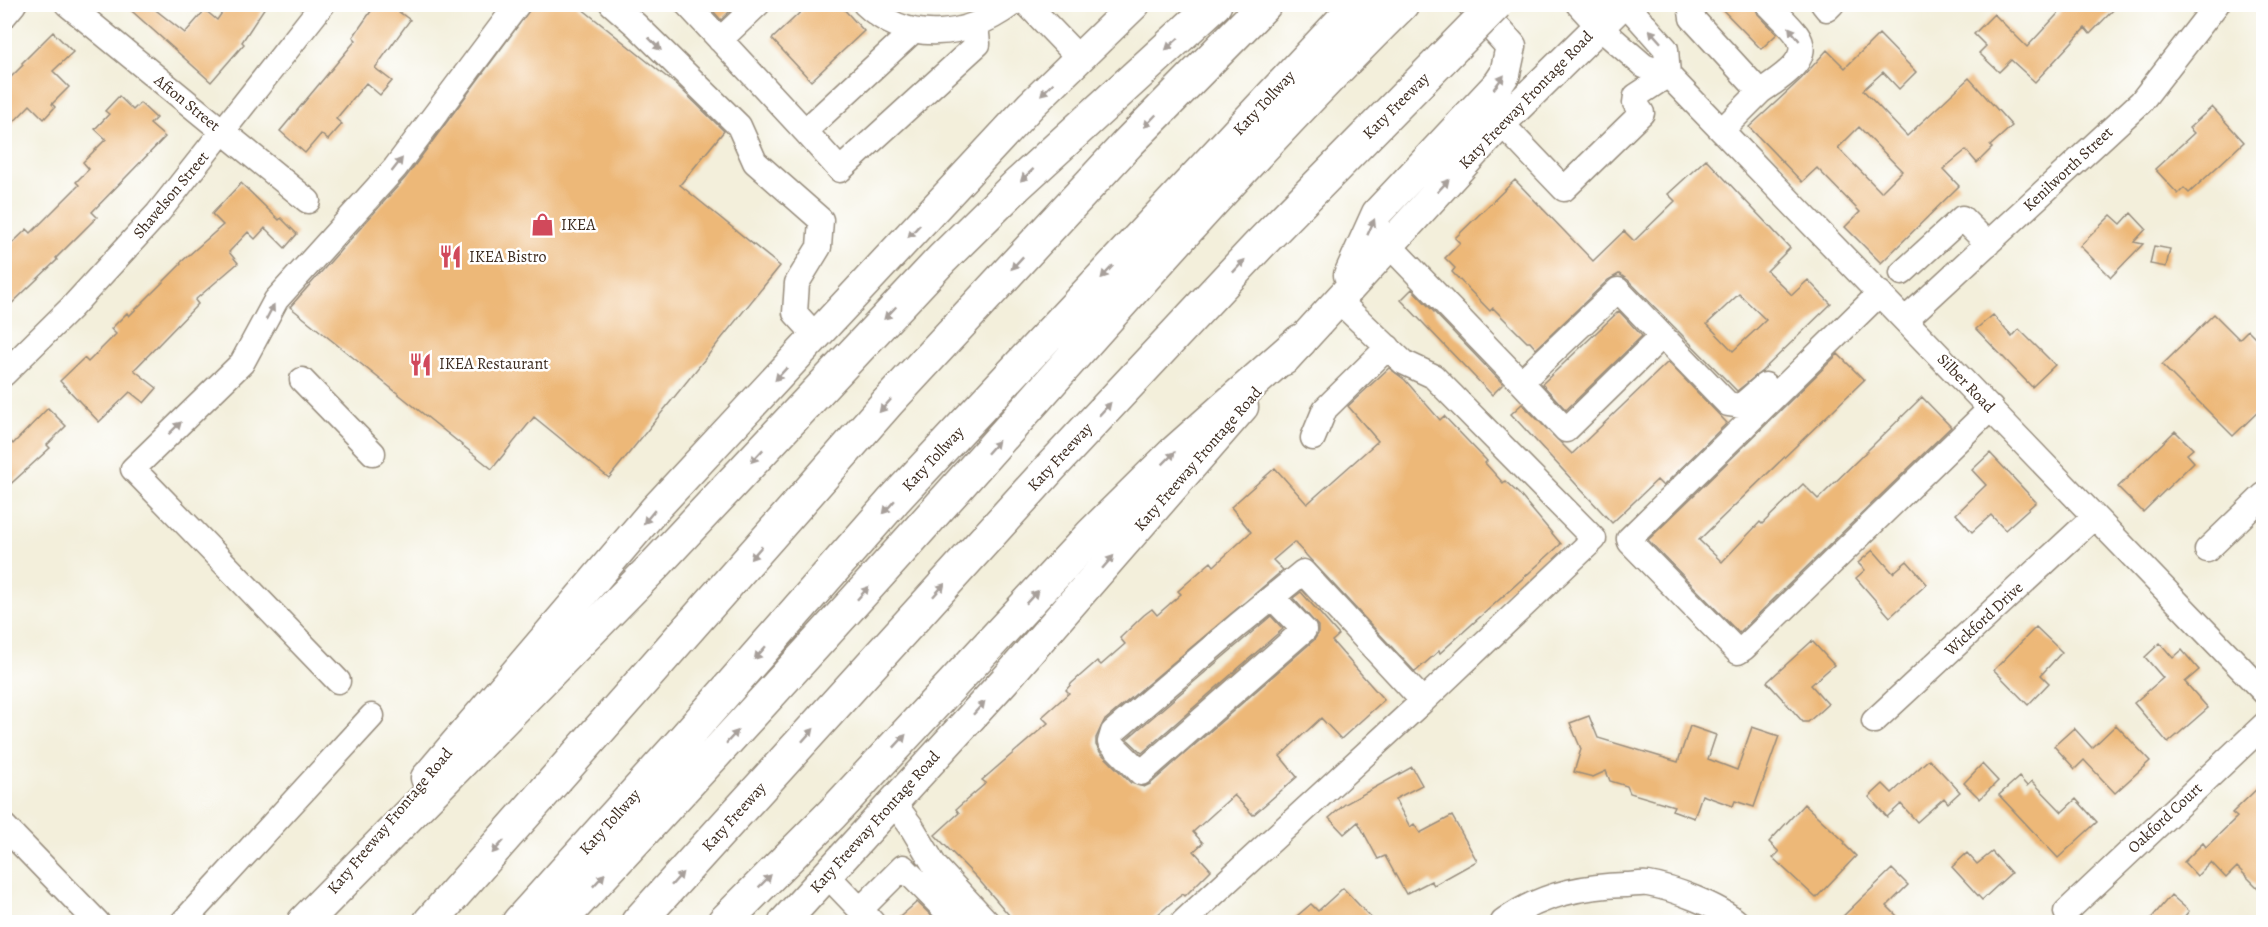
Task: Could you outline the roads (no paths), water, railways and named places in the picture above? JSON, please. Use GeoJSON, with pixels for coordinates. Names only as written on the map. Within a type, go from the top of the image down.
{"type":"FeatureCollection","features":[{"type":"Feature","properties":{"kind":"highway"},"geometry":{"type":"LineString","coordinates":[[303,922],[655,565],[881,323],[967,235],[1016,186],[1215,4]]}},
{"type":"Feature","properties":{"kind":"highway"},"geometry":{"type":"LineString","coordinates":[[430,922],[888,402],[1128,143],[1265,4]]}},
{"type":"Feature","properties":{"kind":"highway","name":"Katy Tollway"},"geometry":{"type":"LineString","coordinates":[[519,922],[678,746],[894,500],[1358,4]]}},
{"type":"Feature","properties":{"kind":"highway","name":"Katy Freeway"},"geometry":{"type":"LineString","coordinates":[[638,922],[1051,467],[1260,244],[1496,4]]}},
{"type":"Feature","properties":{"kind":"highway"},"geometry":{"type":"LineString","coordinates":[[1147,229],[1388,8]]}},
{"type":"Feature","properties":{"kind":"highway"},"geometry":{"type":"LineString","coordinates":[[559,922],[800,664],[1388,8]]}},
{"type":"Feature","properties":{"kind":"highway"},"geometry":{"type":"LineString","coordinates":[[724,922],[832,814],[1092,534],[1175,452],[1300,341]]}},
{"type":"Feature","properties":{"kind":"highway"},"geometry":{"type":"LineString","coordinates":[[415,922],[464,885]]}},
{"type":"Feature","properties":{"kind":"main road","name":"Katy Freeway Frontage Road"},"geometry":{"type":"LineString","coordinates":[[303,922],[655,509],[1031,105],[1135,4]]}},
{"type":"Feature","properties":{"kind":"main road"},"geometry":{"type":"LineString","coordinates":[[1338,300],[1377,213],[1505,74],[1511,46],[1473,4]]}},
{"type":"Feature","properties":{"kind":"main road","name":"Katy Freeway Frontage Road"},"geometry":{"type":"LineString","coordinates":[[784,922],[1005,680],[1300,341],[1388,244],[1501,123],[1598,26],[1624,4]]}},
{"type":"Feature","properties":{"kind":"street"},"geometry":{"type":"LineString","coordinates":[[4,16],[14,4]]}},
{"type":"Feature","properties":{"kind":"street","name":"Afton Street"},"geometry":{"type":"LineString","coordinates":[[67,4],[308,201]]}},
{"type":"Feature","properties":{"kind":"street","name":"Shavelson Street"},"geometry":{"type":"LineString","coordinates":[[4,374],[71,308],[158,213],[323,4]]}},
{"type":"Feature","properties":{"kind":"street"},"geometry":{"type":"LineString","coordinates":[[338,681],[133,468],[242,363],[276,300],[395,168],[518,4]]}},
{"type":"Feature","properties":{"kind":"street"},"geometry":{"type":"LineString","coordinates":[[612,4],[739,126],[755,162],[821,220],[819,247],[797,283],[795,313],[816,336]]}},
{"type":"Feature","properties":{"kind":"street"},"geometry":{"type":"LineString","coordinates":[[687,4],[840,170],[978,44],[976,25]]}},
{"type":"Feature","properties":{"kind":"street"},"geometry":{"type":"LineString","coordinates":[[720,40],[758,4]]}},
{"type":"Feature","properties":{"kind":"street"},"geometry":{"type":"LineString","coordinates":[[865,4],[885,21],[912,32],[933,33],[976,25],[1012,4]]}},
{"type":"Feature","properties":{"kind":"street"},"geometry":{"type":"LineString","coordinates":[[1027,4],[1079,58]]}},
{"type":"Feature","properties":{"kind":"street","name":"Silber Road"},"geometry":{"type":"LineString","coordinates":[[1578,4],[1598,26],[1644,66],[1668,75],[2264,692]]}},
{"type":"Feature","properties":{"kind":"street"},"geometry":{"type":"LineString","coordinates":[[1501,123],[1564,189],[1642,113],[1635,104],[1636,96],[1668,75],[1666,49],[1624,4]]}},
{"type":"Feature","properties":{"kind":"street"},"geometry":{"type":"LineString","coordinates":[[1690,4],[1692,18],[1760,92]]}},
{"type":"Feature","properties":{"kind":"street"},"geometry":{"type":"LineString","coordinates":[[1722,130],[1760,92],[1796,65],[1801,54],[1802,45],[1798,36],[1768,4]]}},
{"type":"Feature","properties":{"kind":"street"},"geometry":{"type":"LineString","coordinates":[[1823,4],[1827,9],[1832,4]]}},
{"type":"Feature","properties":{"kind":"street","name":"Kenilworth Street"},"geometry":{"type":"LineString","coordinates":[[1905,320],[2140,102],[2217,4]]}},
{"type":"Feature","properties":{"kind":"street"},"geometry":{"type":"LineString","coordinates":[[805,131],[912,32]]}},
{"type":"Feature","properties":{"kind":"street"},"geometry":{"type":"LineString","coordinates":[[1902,273],[1962,218],[1988,243]]}},
{"type":"Feature","properties":{"kind":"street"},"geometry":{"type":"LineString","coordinates":[[1388,244],[1566,430],[1662,336]]}},
{"type":"Feature","properties":{"kind":"street"},"geometry":{"type":"LineString","coordinates":[[1521,382],[1618,290],[1723,399],[1734,406],[1741,406],[1753,398],[1875,288]]}},
{"type":"Feature","properties":{"kind":"street"},"geometry":{"type":"LineString","coordinates":[[1875,288],[1629,538],[1639,551],[1738,652],[1991,408]]}},
{"type":"Feature","properties":{"kind":"street"},"geometry":{"type":"LineString","coordinates":[[1183,922],[1423,701],[1594,539],[1433,376],[1403,362],[1338,300]]}},
{"type":"Feature","properties":{"kind":"street"},"geometry":{"type":"LineString","coordinates":[[1314,438],[1325,409],[1388,347]]}},
{"type":"Feature","properties":{"kind":"street"},"geometry":{"type":"LineString","coordinates":[[302,380],[373,453]]}},
{"type":"Feature","properties":{"kind":"street"},"geometry":{"type":"LineString","coordinates":[[2207,550],[2264,495]]}},
{"type":"Feature","properties":{"kind":"street","name":"Wickford Drive"},"geometry":{"type":"LineString","coordinates":[[1874,721],[2094,517]]}},
{"type":"Feature","properties":{"kind":"street"},"geometry":{"type":"LineString","coordinates":[[1272,597],[1304,630],[1141,773],[1110,742],[1113,732],[1272,597],[1303,572],[1423,701]]}},
{"type":"Feature","properties":{"kind":"street"},"geometry":{"type":"LineString","coordinates":[[183,922],[372,716]]}},
{"type":"Feature","properties":{"kind":"street","name":"Oakford Court"},"geometry":{"type":"LineString","coordinates":[[2066,912],[2264,725]]}},
{"type":"Feature","properties":{"kind":"street"},"geometry":{"type":"LineString","coordinates":[[893,802],[911,825],[935,866],[987,922]]}},
{"type":"Feature","properties":{"kind":"street"},"geometry":{"type":"LineString","coordinates":[[4,826],[97,922]]}},
{"type":"Feature","properties":{"kind":"street"},"geometry":{"type":"LineString","coordinates":[[827,875],[866,916],[903,867],[935,897],[957,922]]}},
{"type":"Feature","properties":{"kind":"street"},"geometry":{"type":"LineString","coordinates":[[1503,922],[1554,895],[1603,886],[1648,884],[1693,898],[1737,922]]}},
{"type":"Feature","properties":{"kind":"place","name":"IKEA"},"geometry":{"type":"Point","coordinates":[543,225]}},
{"type":"Feature","properties":{"kind":"place","name":"IKEA Bistro"},"geometry":{"type":"Point","coordinates":[451,257]}},
{"type":"Feature","properties":{"kind":"place","name":"IKEA Restaurant"},"geometry":{"type":"Point","coordinates":[421,364]}}]}
